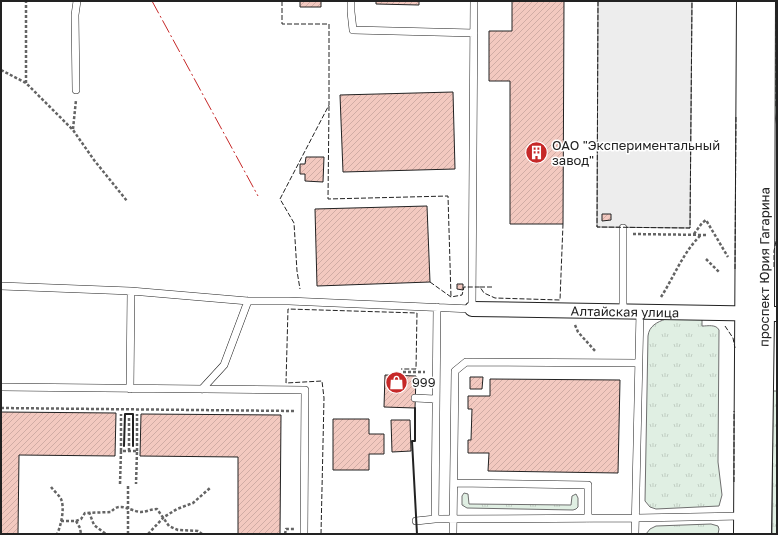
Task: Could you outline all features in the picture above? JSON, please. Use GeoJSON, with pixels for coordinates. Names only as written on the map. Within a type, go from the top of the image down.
{"type":"FeatureCollection","features":[{"type":"Feature","properties":{"kind":"main road","name":"проспект Юрия Гагарина"},"geometry":{"type":"LineString","coordinates":[[747,1],[762,314]]}},
{"type":"Feature","properties":{"kind":"main road","name":"проспект Юрия Гагарина"},"geometry":{"type":"LineString","coordinates":[[753,522],[762,314],[765,1]]}},
{"type":"Feature","properties":{"kind":"street","name":"Алтайская улица"},"geometry":{"type":"LineString","coordinates":[[472,309],[762,314]]}},
{"type":"Feature","properties":{"kind":"lane"},"geometry":{"type":"LineString","coordinates":[[76,1],[76,90]]}},
{"type":"Feature","properties":{"kind":"lane"},"geometry":{"type":"LineString","coordinates":[[351,1],[353,30],[474,33]]}},
{"type":"Feature","properties":{"kind":"lane"},"geometry":{"type":"LineString","coordinates":[[1,286],[131,291],[248,301],[289,301],[472,309],[474,1]]}},
{"type":"Feature","properties":{"kind":"lane"},"geometry":{"type":"LineString","coordinates":[[623,230],[623,312]]}},
{"type":"Feature","properties":{"kind":"lane"},"geometry":{"type":"LineString","coordinates":[[130,389],[131,291]]}},
{"type":"Feature","properties":{"kind":"lane"},"geometry":{"type":"LineString","coordinates":[[202,389],[224,365],[248,301]]}},
{"type":"Feature","properties":{"kind":"lane"},"geometry":{"type":"LineString","coordinates":[[435,519],[437,307]]}},
{"type":"Feature","properties":{"kind":"lane"},"geometry":{"type":"LineString","coordinates":[[635,534],[638,363],[647,312]]}},
{"type":"Feature","properties":{"kind":"lane"},"geometry":{"type":"LineString","coordinates":[[453,534],[455,371],[466,362],[638,363]]}},
{"type":"Feature","properties":{"kind":"lane"},"geometry":{"type":"LineString","coordinates":[[1,387],[305,390],[304,534]]}},
{"type":"Feature","properties":{"kind":"lane"},"geometry":{"type":"LineString","coordinates":[[415,398],[435,399]]}},
{"type":"Feature","properties":{"kind":"lane"},"geometry":{"type":"LineString","coordinates":[[454,483],[588,485],[588,519]]}},
{"type":"Feature","properties":{"kind":"lane"},"geometry":{"type":"LineString","coordinates":[[416,521],[435,519],[636,518],[753,522]]}},
{"type":"Feature","properties":{"kind":"path"},"geometry":{"type":"LineString","coordinates":[[26,1],[26,82]]}},
{"type":"Feature","properties":{"kind":"path"},"geometry":{"type":"LineString","coordinates":[[1,70],[26,82],[73,130],[94,160],[127,202]]}},
{"type":"Feature","properties":{"kind":"path"},"geometry":{"type":"LineString","coordinates":[[73,130],[76,90]]}},
{"type":"Feature","properties":{"kind":"path"},"geometry":{"type":"LineString","coordinates":[[693,235],[706,220],[729,259]]}},
{"type":"Feature","properties":{"kind":"path"},"geometry":{"type":"LineString","coordinates":[[623,230],[706,235]]}},
{"type":"Feature","properties":{"kind":"path"},"geometry":{"type":"LineString","coordinates":[[647,312],[687,251],[701,234]]}},
{"type":"Feature","properties":{"kind":"path"},"geometry":{"type":"LineString","coordinates":[[706,259],[720,272]]}},
{"type":"Feature","properties":{"kind":"path"},"geometry":{"type":"LineString","coordinates":[[574,322],[578,332],[598,353]]}},
{"type":"Feature","properties":{"kind":"path"},"geometry":{"type":"LineString","coordinates":[[402,376],[402,372],[436,372]]}},
{"type":"Feature","properties":{"kind":"path"},"geometry":{"type":"LineString","coordinates":[[407,376],[408,372]]}},
{"type":"Feature","properties":{"kind":"path"},"geometry":{"type":"LineString","coordinates":[[1,408],[298,411]]}},
{"type":"Feature","properties":{"kind":"path"},"geometry":{"type":"LineString","coordinates":[[120,484],[121,414]]}},
{"type":"Feature","properties":{"kind":"path"},"geometry":{"type":"LineString","coordinates":[[136,484],[137,414]]}},
{"type":"Feature","properties":{"kind":"path"},"geometry":{"type":"LineString","coordinates":[[129,416],[129,451]]}},
{"type":"Feature","properties":{"kind":"path"},"geometry":{"type":"LineString","coordinates":[[121,451],[137,451]]}},
{"type":"Feature","properties":{"kind":"path"},"geometry":{"type":"LineString","coordinates":[[128,484],[128,534]]}},
{"type":"Feature","properties":{"kind":"path"},"geometry":{"type":"LineString","coordinates":[[51,487],[61,497],[62,502],[61,521],[57,534]]}},
{"type":"Feature","properties":{"kind":"path"},"geometry":{"type":"LineString","coordinates":[[148,534],[164,517],[176,509],[193,503],[210,488]]}},
{"type":"Feature","properties":{"kind":"path"},"geometry":{"type":"LineString","coordinates":[[61,521],[76,521],[81,519],[85,513],[89,512],[104,514],[111,512],[114,508],[119,506],[142,512],[156,509],[164,517],[169,526],[178,532],[198,531],[202,534]]}},
{"type":"Feature","properties":{"kind":"path"},"geometry":{"type":"LineString","coordinates":[[89,512],[94,525],[106,534]]}},
{"type":"Feature","properties":{"kind":"path"},"geometry":{"type":"LineString","coordinates":[[76,521],[80,528],[81,534]]}},
{"type":"Feature","properties":{"kind":"path"},"geometry":{"type":"LineString","coordinates":[[285,534],[286,529],[297,529],[297,534]]}},
{"type":"Feature","properties":{"kind":"green space"},"geometry":{"type":"Polygon","coordinates":[[[775,1],[777,1],[777,127],[774,110],[775,1]]]}},
{"type":"Feature","properties":{"kind":"green space"},"geometry":{"type":"Polygon","coordinates":[[[666,319],[702,319],[702,326],[714,326],[719,330],[718,462],[722,495],[719,506],[656,509],[650,507],[645,501],[648,336],[654,325],[666,319]]]}},
{"type":"Feature","properties":{"kind":"green space"},"geometry":{"type":"Polygon","coordinates":[[[773,391],[777,391],[777,534],[772,534],[773,391]]]}},
{"type":"Feature","properties":{"kind":"green space"},"geometry":{"type":"Polygon","coordinates":[[[464,493],[468,494],[469,504],[571,505],[572,496],[576,494],[578,498],[578,507],[573,510],[467,508],[462,505],[462,496],[464,493]]]}},
{"type":"Feature","properties":{"kind":"green space"},"geometry":{"type":"Polygon","coordinates":[[[711,524],[718,526],[718,534],[646,534],[650,529],[656,526],[711,524]]]}},
{"type":"Feature","properties":{"kind":"shaded area"},"geometry":{"type":"Polygon","coordinates":[[[598,1],[692,1],[690,228],[597,227],[598,1]]]}},
{"type":"Feature","properties":{"kind":"building"},"geometry":{"type":"Polygon","coordinates":[[[300,1],[321,1],[321,7],[300,7],[300,1]]]}},
{"type":"Feature","properties":{"kind":"building"},"geometry":{"type":"Polygon","coordinates":[[[376,1],[419,1],[419,5],[376,4],[376,1]]]}},
{"type":"Feature","properties":{"kind":"building","name":"ОАО \"Экспериментальный завод\""},"geometry":{"type":"Polygon","coordinates":[[[512,1],[564,1],[563,224],[510,224],[510,81],[489,81],[489,31],[512,31],[512,1]]]}},
{"type":"Feature","properties":{"kind":"building"},"geometry":{"type":"Polygon","coordinates":[[[453,92],[455,169],[343,172],[340,95],[453,92]]]}},
{"type":"Feature","properties":{"kind":"building"},"geometry":{"type":"Polygon","coordinates":[[[306,157],[324,157],[323,182],[305,181],[305,174],[300,174],[300,164],[305,164],[306,157]]]}},
{"type":"Feature","properties":{"kind":"building"},"geometry":{"type":"Polygon","coordinates":[[[427,206],[430,282],[317,286],[315,209],[427,206]]]}},
{"type":"Feature","properties":{"kind":"building"},"geometry":{"type":"Polygon","coordinates":[[[602,214],[611,214],[611,220],[602,221],[602,214]]]}},
{"type":"Feature","properties":{"kind":"building"},"geometry":{"type":"Polygon","coordinates":[[[457,284],[463,284],[463,290],[457,289],[457,284]]]}},
{"type":"Feature","properties":{"kind":"building"},"geometry":{"type":"Polygon","coordinates":[[[385,375],[416,376],[415,408],[384,407],[385,375]]]}},
{"type":"Feature","properties":{"kind":"building"},"geometry":{"type":"Polygon","coordinates":[[[470,377],[483,377],[482,389],[470,389],[470,377]]]}},
{"type":"Feature","properties":{"kind":"building"},"geometry":{"type":"Polygon","coordinates":[[[490,379],[620,380],[618,473],[488,471],[489,453],[468,453],[468,440],[471,440],[472,409],[468,409],[468,396],[490,396],[490,379]]]}},
{"type":"Feature","properties":{"kind":"building"},"geometry":{"type":"Polygon","coordinates":[[[1,412],[116,413],[115,456],[19,455],[18,534],[1,534],[1,412]]]}},
{"type":"Feature","properties":{"kind":"building"},"geometry":{"type":"Polygon","coordinates":[[[141,414],[281,415],[280,534],[238,534],[238,457],[140,456],[141,414]]]}},
{"type":"Feature","properties":{"kind":"building"},"geometry":{"type":"Polygon","coordinates":[[[333,419],[369,419],[369,434],[384,434],[384,454],[369,454],[369,470],[333,470],[333,419]]]}},
{"type":"Feature","properties":{"kind":"building"},"geometry":{"type":"Polygon","coordinates":[[[391,420],[410,420],[411,451],[392,452],[391,420]]]}},
{"type":"Feature","properties":{"kind":"fence"},"geometry":{"type":"LineString","coordinates":[[282,1],[282,24],[329,24],[329,105],[280,199],[294,223],[297,271],[300,289]]}},
{"type":"Feature","properties":{"kind":"fence"},"geometry":{"type":"LineString","coordinates":[[598,1],[597,227],[690,228],[692,1]]}},
{"type":"Feature","properties":{"kind":"fence"},"geometry":{"type":"LineString","coordinates":[[776,1],[776,106]]}},
{"type":"Feature","properties":{"kind":"fence"},"geometry":{"type":"LineString","coordinates":[[329,106],[328,199],[448,196],[451,297]]}},
{"type":"Feature","properties":{"kind":"fence"},"geometry":{"type":"LineString","coordinates":[[735,269],[736,115]]}},
{"type":"Feature","properties":{"kind":"fence"},"geometry":{"type":"LineString","coordinates":[[430,282],[451,297],[462,295],[464,287],[480,287],[484,293],[495,298],[560,300],[563,224]]}},
{"type":"Feature","properties":{"kind":"fence"},"geometry":{"type":"LineString","coordinates":[[774,267],[774,251],[777,236]]}},
{"type":"Feature","properties":{"kind":"fence"},"geometry":{"type":"LineString","coordinates":[[480,287],[494,287]]}},
{"type":"Feature","properties":{"kind":"fence"},"geometry":{"type":"LineString","coordinates":[[321,534],[324,398],[322,381],[286,383],[288,309],[417,313],[416,369],[401,369]]}},
{"type":"Feature","properties":{"kind":"fence"},"geometry":{"type":"LineString","coordinates":[[725,326],[733,338],[735,348]]}},
{"type":"Feature","properties":{"kind":"fence"},"geometry":{"type":"LineString","coordinates":[[734,411],[734,482]]}},
{"type":"Feature","properties":{"kind":"wall"},"geometry":{"type":"LineString","coordinates":[[415,408],[415,441],[412,441],[417,534]]}},
{"type":"Feature","properties":{"kind":"wall"},"geometry":{"type":"LineString","coordinates":[[124,446],[125,414],[133,414],[133,446]]}},
{"type":"Feature","properties":{"kind":"power"},"geometry":{"type":"LineString","coordinates":[[152,1],[258,196]]}},
{"type":"Feature","properties":{"kind":"place","name":"ОАО \"Экспериментальный завод\""},"geometry":{"type":"Point","coordinates":[537,152]}},
{"type":"Feature","properties":{"kind":"place","name":"999"},"geometry":{"type":"Point","coordinates":[397,382]}}]}
